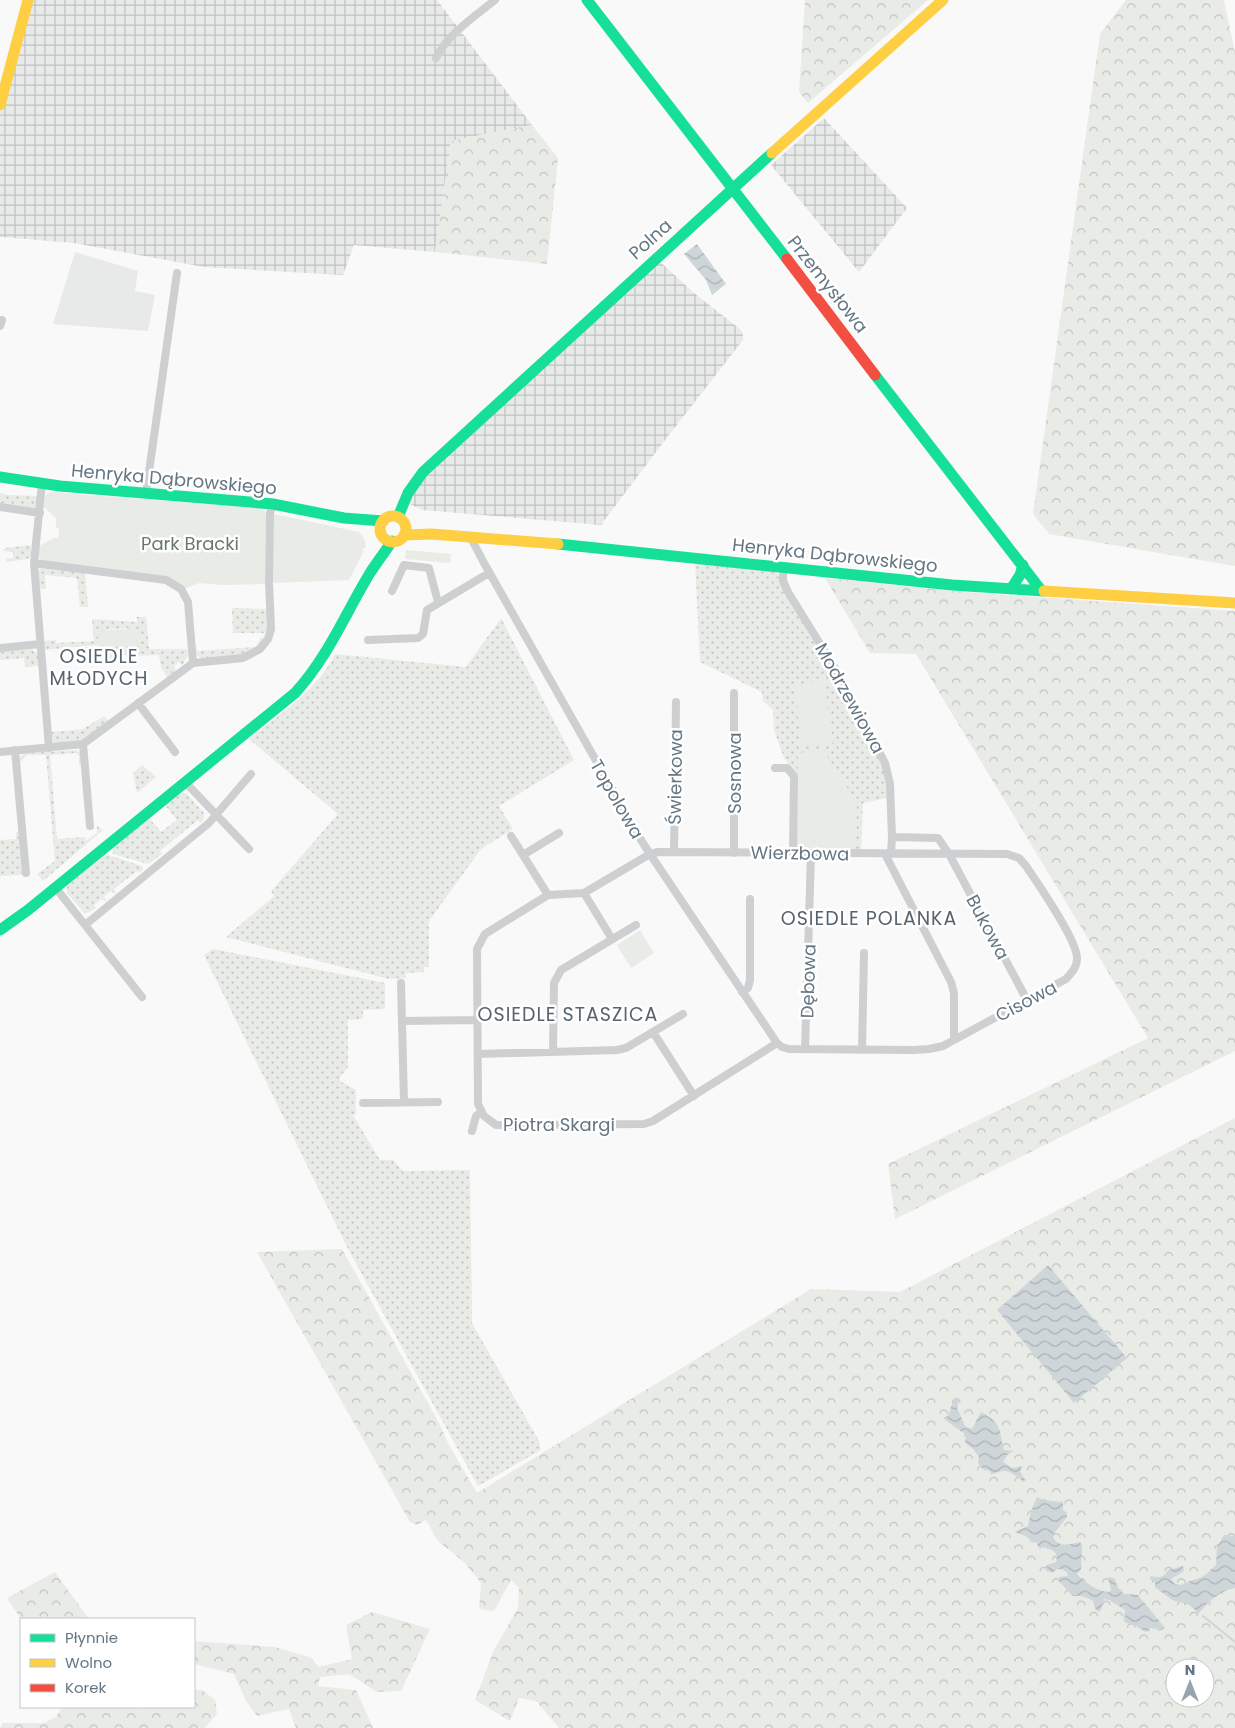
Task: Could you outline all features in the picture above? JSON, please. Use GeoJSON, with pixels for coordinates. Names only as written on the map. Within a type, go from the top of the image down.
{"type":"FeatureCollection","features":[{"type":"Feature","properties":{"kind":"street"},"geometry":{"type":"LineString","coordinates":[[0,105],[28,0]]}},
{"type":"Feature","properties":{"kind":"street"},"geometry":{"type":"LineString","coordinates":[[436,58],[442,47],[455,33],[495,0]]}},
{"type":"Feature","properties":{"kind":"street","name":"Przemysłowa"},"geometry":{"type":"LineString","coordinates":[[587,0],[1041,590]]}},
{"type":"Feature","properties":{"kind":"street","name":"Polna"},"geometry":{"type":"LineString","coordinates":[[398,517],[408,493],[423,472],[732,188],[942,0]]}},
{"type":"Feature","properties":{"kind":"street"},"geometry":{"type":"LineString","coordinates":[[146,493],[177,273]]}},
{"type":"Feature","properties":{"kind":"street","name":"Henryka Dąbrowskiego"},"geometry":{"type":"LineString","coordinates":[[0,477],[42,484],[273,504],[344,518],[385,533]]}},
{"type":"Feature","properties":{"kind":"street"},"geometry":{"type":"LineString","coordinates":[[42,484],[34,563],[49,748]]}},
{"type":"Feature","properties":{"kind":"street"},"geometry":{"type":"LineString","coordinates":[[0,752],[83,744],[193,663],[243,658],[260,649],[268,639],[271,629],[269,582],[270,513],[273,504]]}},
{"type":"Feature","properties":{"kind":"street"},"geometry":{"type":"LineString","coordinates":[[0,507],[40,513]]}},
{"type":"Feature","properties":{"kind":"street"},"geometry":{"type":"LineString","coordinates":[[0,930],[295,694],[306,683],[325,657],[371,572],[390,516],[398,517],[404,522],[405,531],[399,540],[385,533]]}},
{"type":"Feature","properties":{"kind":"street","name":"Henryka Dąbrowskiego"},"geometry":{"type":"LineString","coordinates":[[405,531],[665,554],[952,585],[1235,603]]}},
{"type":"Feature","properties":{"kind":"street","name":"Topolowa"},"geometry":{"type":"LineString","coordinates":[[472,538],[489,573],[650,854],[742,992],[780,1045]]}},
{"type":"Feature","properties":{"kind":"street"},"geometry":{"type":"LineString","coordinates":[[34,563],[166,580],[181,589],[188,602],[193,663]]}},
{"type":"Feature","properties":{"kind":"street"},"geometry":{"type":"LineString","coordinates":[[392,592],[404,565],[429,568],[438,602]]}},
{"type":"Feature","properties":{"kind":"street"},"geometry":{"type":"LineString","coordinates":[[1011,588],[1020,575],[1023,565]]}},
{"type":"Feature","properties":{"kind":"street","name":"Modrzewiowa"},"geometry":{"type":"LineString","coordinates":[[783,568],[783,581],[788,592],[835,668],[885,763],[890,784],[892,837],[888,854]]}},
{"type":"Feature","properties":{"kind":"street"},"geometry":{"type":"LineString","coordinates":[[368,640],[418,638],[423,634],[427,610],[489,573]]}},
{"type":"Feature","properties":{"kind":"street"},"geometry":{"type":"LineString","coordinates":[[0,648],[40,644]]}},
{"type":"Feature","properties":{"kind":"street","name":"Sosnowa"},"geometry":{"type":"LineString","coordinates":[[734,693],[734,853]]}},
{"type":"Feature","properties":{"kind":"street","name":"Świerkowa"},"geometry":{"type":"LineString","coordinates":[[674,852],[676,702]]}},
{"type":"Feature","properties":{"kind":"street"},"geometry":{"type":"LineString","coordinates":[[138,703],[175,752]]}},
{"type":"Feature","properties":{"kind":"street"},"geometry":{"type":"LineString","coordinates":[[83,744],[90,826]]}},
{"type":"Feature","properties":{"kind":"street"},"geometry":{"type":"LineString","coordinates":[[15,750],[26,873]]}},
{"type":"Feature","properties":{"kind":"street"},"geometry":{"type":"LineString","coordinates":[[775,768],[787,768],[794,776],[793,853]]}},
{"type":"Feature","properties":{"kind":"street"},"geometry":{"type":"LineString","coordinates":[[85,925],[209,823],[251,774]]}},
{"type":"Feature","properties":{"kind":"street"},"geometry":{"type":"LineString","coordinates":[[185,782],[215,816],[249,849]]}},
{"type":"Feature","properties":{"kind":"street"},"geometry":{"type":"LineString","coordinates":[[523,855],[559,833]]}},
{"type":"Feature","properties":{"kind":"street"},"geometry":{"type":"LineString","coordinates":[[511,836],[548,895]]}},
{"type":"Feature","properties":{"kind":"street","name":"Bukowa"},"geometry":{"type":"LineString","coordinates":[[892,837],[938,838],[949,854],[1027,1000]]}},
{"type":"Feature","properties":{"kind":"street","name":"Wierzbowa"},"geometry":{"type":"LineString","coordinates":[[650,854],[657,852],[949,854]]}},
{"type":"Feature","properties":{"kind":"street","name":"Piotra Skargi"},"geometry":{"type":"LineString","coordinates":[[650,854],[584,893],[548,895],[485,934],[477,949],[478,1104],[481,1112],[488,1120],[499,1126],[644,1124],[653,1121],[780,1045]]}},
{"type":"Feature","properties":{"kind":"street","name":"Dębowa"},"geometry":{"type":"LineString","coordinates":[[805,1049],[811,854]]}},
{"type":"Feature","properties":{"kind":"street"},"geometry":{"type":"LineString","coordinates":[[888,854],[951,982],[954,993],[954,1040]]}},
{"type":"Feature","properties":{"kind":"street","name":"Cisowa"},"geometry":{"type":"LineString","coordinates":[[780,1045],[805,1049],[929,1049],[954,1040],[1066,979],[1075,968],[1078,957],[1072,940],[1026,866],[1019,858],[1007,854],[949,854]]}},
{"type":"Feature","properties":{"kind":"street"},"geometry":{"type":"LineString","coordinates":[[55,887],[142,997]]}},
{"type":"Feature","properties":{"kind":"street"},"geometry":{"type":"LineString","coordinates":[[584,893],[612,939]]}},
{"type":"Feature","properties":{"kind":"street"},"geometry":{"type":"LineString","coordinates":[[742,992],[748,988],[750,980],[750,899]]}},
{"type":"Feature","properties":{"kind":"street"},"geometry":{"type":"LineString","coordinates":[[554,1052],[554,984],[557,976],[561,970],[636,925]]}},
{"type":"Feature","properties":{"kind":"street"},"geometry":{"type":"LineString","coordinates":[[862,1050],[864,953]]}},
{"type":"Feature","properties":{"kind":"street"},"geometry":{"type":"LineString","coordinates":[[401,984],[404,1102]]}},
{"type":"Feature","properties":{"kind":"street"},"geometry":{"type":"LineString","coordinates":[[478,1054],[617,1050],[626,1048],[683,1014]]}},
{"type":"Feature","properties":{"kind":"street"},"geometry":{"type":"LineString","coordinates":[[403,1021],[477,1020]]}},
{"type":"Feature","properties":{"kind":"street"},"geometry":{"type":"LineString","coordinates":[[654,1032],[694,1096]]}},
{"type":"Feature","properties":{"kind":"street"},"geometry":{"type":"LineString","coordinates":[[363,1103],[438,1102]]}},
{"type":"Feature","properties":{"kind":"street"},"geometry":{"type":"LineString","coordinates":[[472,1131],[476,1116],[481,1112]]}},
{"type":"Feature","properties":{"kind":"shaded area"},"geometry":{"type":"Polygon","coordinates":[[[28,0],[437,0],[532,125],[451,141],[435,252],[354,245],[343,275],[204,267],[74,243],[0,237],[0,105],[28,0]]]}},
{"type":"Feature","properties":{"kind":"shaded area"},"geometry":{"type":"Polygon","coordinates":[[[824,118],[907,208],[859,272],[771,165],[824,118]]]}},
{"type":"Feature","properties":{"kind":"shaded area"},"geometry":{"type":"Polygon","coordinates":[[[75,252],[138,271],[135,291],[155,295],[148,331],[53,324],[75,252]]]}},
{"type":"Feature","properties":{"kind":"shaded area"},"geometry":{"type":"Polygon","coordinates":[[[656,258],[694,293],[740,329],[743,333],[743,340],[602,525],[422,510],[410,504],[408,493],[656,258]]]}},
{"type":"Feature","properties":{"kind":"green space"},"geometry":{"type":"Polygon","coordinates":[[[805,0],[928,0],[808,103],[799,92],[805,0]]]}},
{"type":"Feature","properties":{"kind":"green space"},"geometry":{"type":"Polygon","coordinates":[[[1126,0],[1224,0],[1235,53],[1235,566],[1049,534],[1033,514],[1100,34],[1126,0]]]}},
{"type":"Feature","properties":{"kind":"green space"},"geometry":{"type":"Polygon","coordinates":[[[532,125],[558,158],[547,264],[435,252],[451,141],[532,125]]]}},
{"type":"Feature","properties":{"kind":"green space","name":"Park Bracki"},"geometry":{"type":"Polygon","coordinates":[[[50,492],[259,508],[264,510],[266,514],[265,584],[223,585],[199,583],[184,589],[181,585],[43,561],[38,556],[39,546],[54,538],[58,538],[59,528],[56,528],[56,518],[44,507],[45,496],[50,492]]]}},
{"type":"Feature","properties":{"kind":"green space"},"geometry":{"type":"Polygon","coordinates":[[[0,493],[38,496],[37,506],[33,509],[0,503],[0,493]]]}},
{"type":"Feature","properties":{"kind":"green space","name":"Park Bracki"},"geometry":{"type":"Polygon","coordinates":[[[274,514],[359,532],[365,540],[365,549],[363,548],[362,550],[364,551],[349,580],[272,583],[274,514]]]}},
{"type":"Feature","properties":{"kind":"green space"},"geometry":{"type":"Polygon","coordinates":[[[31,545],[31,555],[28,559],[6,562],[6,559],[13,558],[13,552],[2,551],[5,548],[31,545]]]}},
{"type":"Feature","properties":{"kind":"green space"},"geometry":{"type":"Polygon","coordinates":[[[406,550],[451,554],[450,563],[405,559],[406,550]]]}},
{"type":"Feature","properties":{"kind":"green space"},"geometry":{"type":"Polygon","coordinates":[[[695,562],[776,572],[779,576],[779,581],[835,671],[874,746],[885,772],[888,798],[863,803],[861,849],[796,848],[798,776],[784,758],[774,730],[773,710],[763,701],[762,692],[700,662],[695,562]]]}},
{"type":"Feature","properties":{"kind":"green space"},"geometry":{"type":"Polygon","coordinates":[[[41,567],[85,573],[88,607],[80,607],[77,578],[45,575],[46,589],[39,589],[38,572],[41,567]]]}},
{"type":"Feature","properties":{"kind":"green space"},"geometry":{"type":"Polygon","coordinates":[[[825,578],[952,591],[1235,611],[1235,1051],[895,1219],[888,1164],[1148,1038],[916,654],[870,653],[825,578]]]}},
{"type":"Feature","properties":{"kind":"green space"},"geometry":{"type":"Polygon","coordinates":[[[232,608],[267,609],[268,633],[233,633],[232,608]]]}},
{"type":"Feature","properties":{"kind":"green space"},"geometry":{"type":"Polygon","coordinates":[[[137,617],[146,617],[149,649],[187,649],[188,655],[183,664],[179,662],[174,666],[176,670],[167,677],[161,667],[159,655],[126,656],[121,651],[108,661],[95,662],[93,648],[45,652],[98,646],[99,648],[129,628],[103,632],[98,639],[98,645],[44,650],[43,641],[56,640],[56,643],[94,641],[92,619],[137,622],[137,617]]]}},
{"type":"Feature","properties":{"kind":"green space"},"geometry":{"type":"Polygon","coordinates":[[[501,618],[574,760],[499,806],[513,829],[481,849],[429,921],[429,967],[424,967],[424,972],[406,973],[406,978],[389,979],[226,937],[274,896],[271,891],[338,814],[249,739],[308,691],[335,654],[466,667],[501,618]]]}},
{"type":"Feature","properties":{"kind":"green space"},"geometry":{"type":"Polygon","coordinates":[[[122,629],[136,629],[140,634],[139,642],[136,644],[99,648],[97,640],[100,633],[122,629]]]}},
{"type":"Feature","properties":{"kind":"green space"},"geometry":{"type":"Polygon","coordinates":[[[261,637],[264,639],[254,650],[238,655],[200,658],[195,653],[193,647],[196,646],[197,651],[256,647],[261,637]]]}},
{"type":"Feature","properties":{"kind":"green space"},"geometry":{"type":"Polygon","coordinates":[[[31,649],[38,654],[39,666],[25,667],[24,658],[0,660],[0,651],[31,649]]]}},
{"type":"Feature","properties":{"kind":"green space"},"geometry":{"type":"Polygon","coordinates":[[[824,680],[833,743],[802,747],[794,685],[824,680]]]}},
{"type":"Feature","properties":{"kind":"green space"},"geometry":{"type":"Polygon","coordinates":[[[104,716],[109,721],[83,740],[56,744],[53,741],[51,732],[83,729],[104,716]]]}},
{"type":"Feature","properties":{"kind":"green space"},"geometry":{"type":"Polygon","coordinates":[[[76,750],[81,753],[82,765],[79,765],[79,756],[76,753],[50,755],[57,839],[85,837],[86,841],[97,833],[97,826],[103,830],[43,881],[37,874],[55,861],[46,755],[26,755],[22,761],[19,761],[19,758],[25,753],[76,750]]]}},
{"type":"Feature","properties":{"kind":"green space"},"geometry":{"type":"Polygon","coordinates":[[[823,750],[857,803],[856,848],[796,848],[798,753],[823,750]]]}},
{"type":"Feature","properties":{"kind":"green space"},"geometry":{"type":"Polygon","coordinates":[[[142,765],[156,777],[137,793],[133,773],[142,765]]]}},
{"type":"Feature","properties":{"kind":"green space"},"geometry":{"type":"Polygon","coordinates":[[[186,793],[204,813],[204,819],[200,823],[198,820],[160,851],[162,854],[148,864],[113,854],[111,848],[148,817],[161,832],[177,820],[165,805],[179,794],[186,793]]]}},
{"type":"Feature","properties":{"kind":"green space"},"geometry":{"type":"Polygon","coordinates":[[[16,832],[19,832],[23,875],[0,876],[0,840],[17,839],[16,832]]]}},
{"type":"Feature","properties":{"kind":"green space"},"geometry":{"type":"Polygon","coordinates":[[[105,854],[142,866],[143,869],[139,873],[137,871],[114,889],[117,895],[111,891],[104,896],[107,902],[102,899],[94,905],[96,908],[85,914],[67,893],[67,886],[105,854]]]}},
{"type":"Feature","properties":{"kind":"green space"},"geometry":{"type":"Polygon","coordinates":[[[640,930],[654,953],[631,968],[617,945],[640,930]]]}},
{"type":"Feature","properties":{"kind":"green space"},"geometry":{"type":"Polygon","coordinates":[[[213,949],[385,983],[385,1009],[363,1010],[363,1019],[348,1020],[348,1067],[340,1077],[340,1081],[356,1090],[356,1115],[353,1115],[380,1160],[393,1160],[403,1171],[470,1170],[472,1323],[539,1441],[541,1450],[478,1486],[347,1247],[204,955],[213,949]]]}},
{"type":"Feature","properties":{"kind":"green space"},"geometry":{"type":"Polygon","coordinates":[[[1235,1118],[1235,1728],[559,1728],[536,1701],[519,1698],[510,1721],[475,1700],[494,1650],[518,1608],[519,1588],[511,1580],[494,1611],[479,1609],[481,1583],[464,1562],[438,1541],[426,1520],[417,1525],[410,1522],[257,1252],[342,1249],[477,1493],[811,1289],[900,1292],[1235,1118]]]}},
{"type":"Feature","properties":{"kind":"green space"},"geometry":{"type":"Polygon","coordinates":[[[55,1572],[88,1618],[20,1618],[7,1598],[55,1572]]]}},
{"type":"Feature","properties":{"kind":"green space"},"geometry":{"type":"Polygon","coordinates":[[[372,1612],[430,1629],[401,1691],[377,1692],[349,1674],[320,1677],[318,1686],[356,1690],[373,1728],[296,1728],[289,1709],[257,1716],[246,1701],[234,1674],[195,1664],[195,1641],[275,1647],[312,1658],[318,1667],[352,1659],[346,1625],[372,1612]]]}},
{"type":"Feature","properties":{"kind":"green space"},"geometry":{"type":"Polygon","coordinates":[[[195,1690],[202,1690],[215,1700],[217,1714],[205,1728],[0,1728],[3,1723],[44,1723],[56,1717],[61,1708],[195,1708],[195,1690]]]}},
{"type":"Feature","properties":{"kind":"water"},"geometry":{"type":"Polygon","coordinates":[[[697,244],[726,284],[712,295],[706,280],[684,254],[697,244]]]}},
{"type":"Feature","properties":{"kind":"water"},"geometry":{"type":"Polygon","coordinates":[[[1048,1265],[1127,1358],[1074,1403],[997,1310],[1048,1265]]]}},
{"type":"Feature","properties":{"kind":"water"},"geometry":{"type":"Polygon","coordinates":[[[954,1398],[959,1400],[957,1408],[965,1426],[971,1429],[981,1412],[993,1420],[999,1428],[1004,1450],[1014,1451],[1007,1455],[1003,1462],[1012,1468],[1022,1466],[1020,1472],[1026,1481],[1005,1471],[991,1475],[990,1471],[983,1469],[978,1463],[979,1457],[965,1443],[966,1435],[943,1418],[948,1416],[954,1398]]]}},
{"type":"Feature","properties":{"kind":"water"},"geometry":{"type":"Polygon","coordinates":[[[1037,1497],[1043,1500],[1063,1502],[1063,1510],[1067,1513],[1067,1517],[1052,1536],[1061,1544],[1068,1545],[1080,1542],[1082,1546],[1081,1569],[1077,1574],[1087,1583],[1105,1592],[1111,1590],[1108,1577],[1114,1578],[1120,1592],[1138,1595],[1165,1628],[1159,1631],[1150,1628],[1146,1632],[1124,1622],[1125,1610],[1109,1600],[1104,1599],[1101,1610],[1098,1612],[1093,1601],[1088,1598],[1073,1596],[1058,1580],[1059,1577],[1068,1576],[1066,1570],[1057,1569],[1052,1573],[1045,1569],[1047,1565],[1056,1562],[1056,1554],[1052,1550],[1038,1547],[1037,1543],[1031,1542],[1028,1537],[1015,1532],[1028,1526],[1031,1511],[1037,1497]]]}},
{"type":"Feature","properties":{"kind":"water"},"geometry":{"type":"Polygon","coordinates":[[[1224,1535],[1235,1536],[1235,1588],[1219,1594],[1198,1614],[1188,1604],[1171,1599],[1155,1587],[1155,1583],[1150,1579],[1151,1576],[1161,1577],[1168,1570],[1183,1566],[1184,1571],[1171,1579],[1175,1584],[1181,1585],[1204,1576],[1216,1565],[1217,1547],[1224,1535]]]}},
{"type":"Feature","properties":{"kind":"waterway"},"geometry":{"type":"LineString","coordinates":[[1203,1616],[1235,1642]]}},
{"type":"Feature","properties":{"kind":"traffic: fast"},"geometry":{"type":"LineString","coordinates":[[587,0],[787,259]]}},
{"type":"Feature","properties":{"kind":"traffic: fast"},"geometry":{"type":"LineString","coordinates":[[398,517],[408,493],[423,472],[772,153]]}},
{"type":"Feature","properties":{"kind":"traffic: fast"},"geometry":{"type":"LineString","coordinates":[[875,375],[1041,590]]}},
{"type":"Feature","properties":{"kind":"traffic: fast"},"geometry":{"type":"LineString","coordinates":[[0,477],[60,486],[273,504],[344,518],[383,521]]}},
{"type":"Feature","properties":{"kind":"traffic: fast"},"geometry":{"type":"LineString","coordinates":[[0,930],[28,910],[295,693],[327,650],[370,573],[392,541]]}},
{"type":"Feature","properties":{"kind":"traffic: fast"},"geometry":{"type":"LineString","coordinates":[[558,544],[952,585],[1044,591]]}},
{"type":"Feature","properties":{"kind":"traffic: fast"},"geometry":{"type":"LineString","coordinates":[[1011,589],[1020,575],[1023,565]]}},
{"type":"Feature","properties":{"kind":"traffic: slow"},"geometry":{"type":"LineString","coordinates":[[0,105],[28,0]]}},
{"type":"Feature","properties":{"kind":"traffic: slow"},"geometry":{"type":"LineString","coordinates":[[772,153],[943,0]]}},
{"type":"Feature","properties":{"kind":"traffic: slow"},"geometry":{"type":"LineString","coordinates":[[393,516],[402,520],[406,529],[402,538],[393,542],[384,538],[380,529],[384,520],[393,516]]}},
{"type":"Feature","properties":{"kind":"traffic: slow"},"geometry":{"type":"LineString","coordinates":[[404,535],[432,534],[558,544]]}},
{"type":"Feature","properties":{"kind":"traffic: slow"},"geometry":{"type":"LineString","coordinates":[[1044,591],[1235,603]]}},
{"type":"Feature","properties":{"kind":"traffic: jam"},"geometry":{"type":"LineString","coordinates":[[787,259],[875,375]]}},
{"type":"Feature","properties":{"kind":"district","name":"OSIEDLE MŁODYCH"},"geometry":{"type":"Point","coordinates":[99,667]}},
{"type":"Feature","properties":{"kind":"district","name":"OSIEDLE POLANKA"},"geometry":{"type":"Point","coordinates":[869,918]}},
{"type":"Feature","properties":{"kind":"district","name":"OSIEDLE STASZICA"},"geometry":{"type":"Point","coordinates":[568,1014]}}]}
